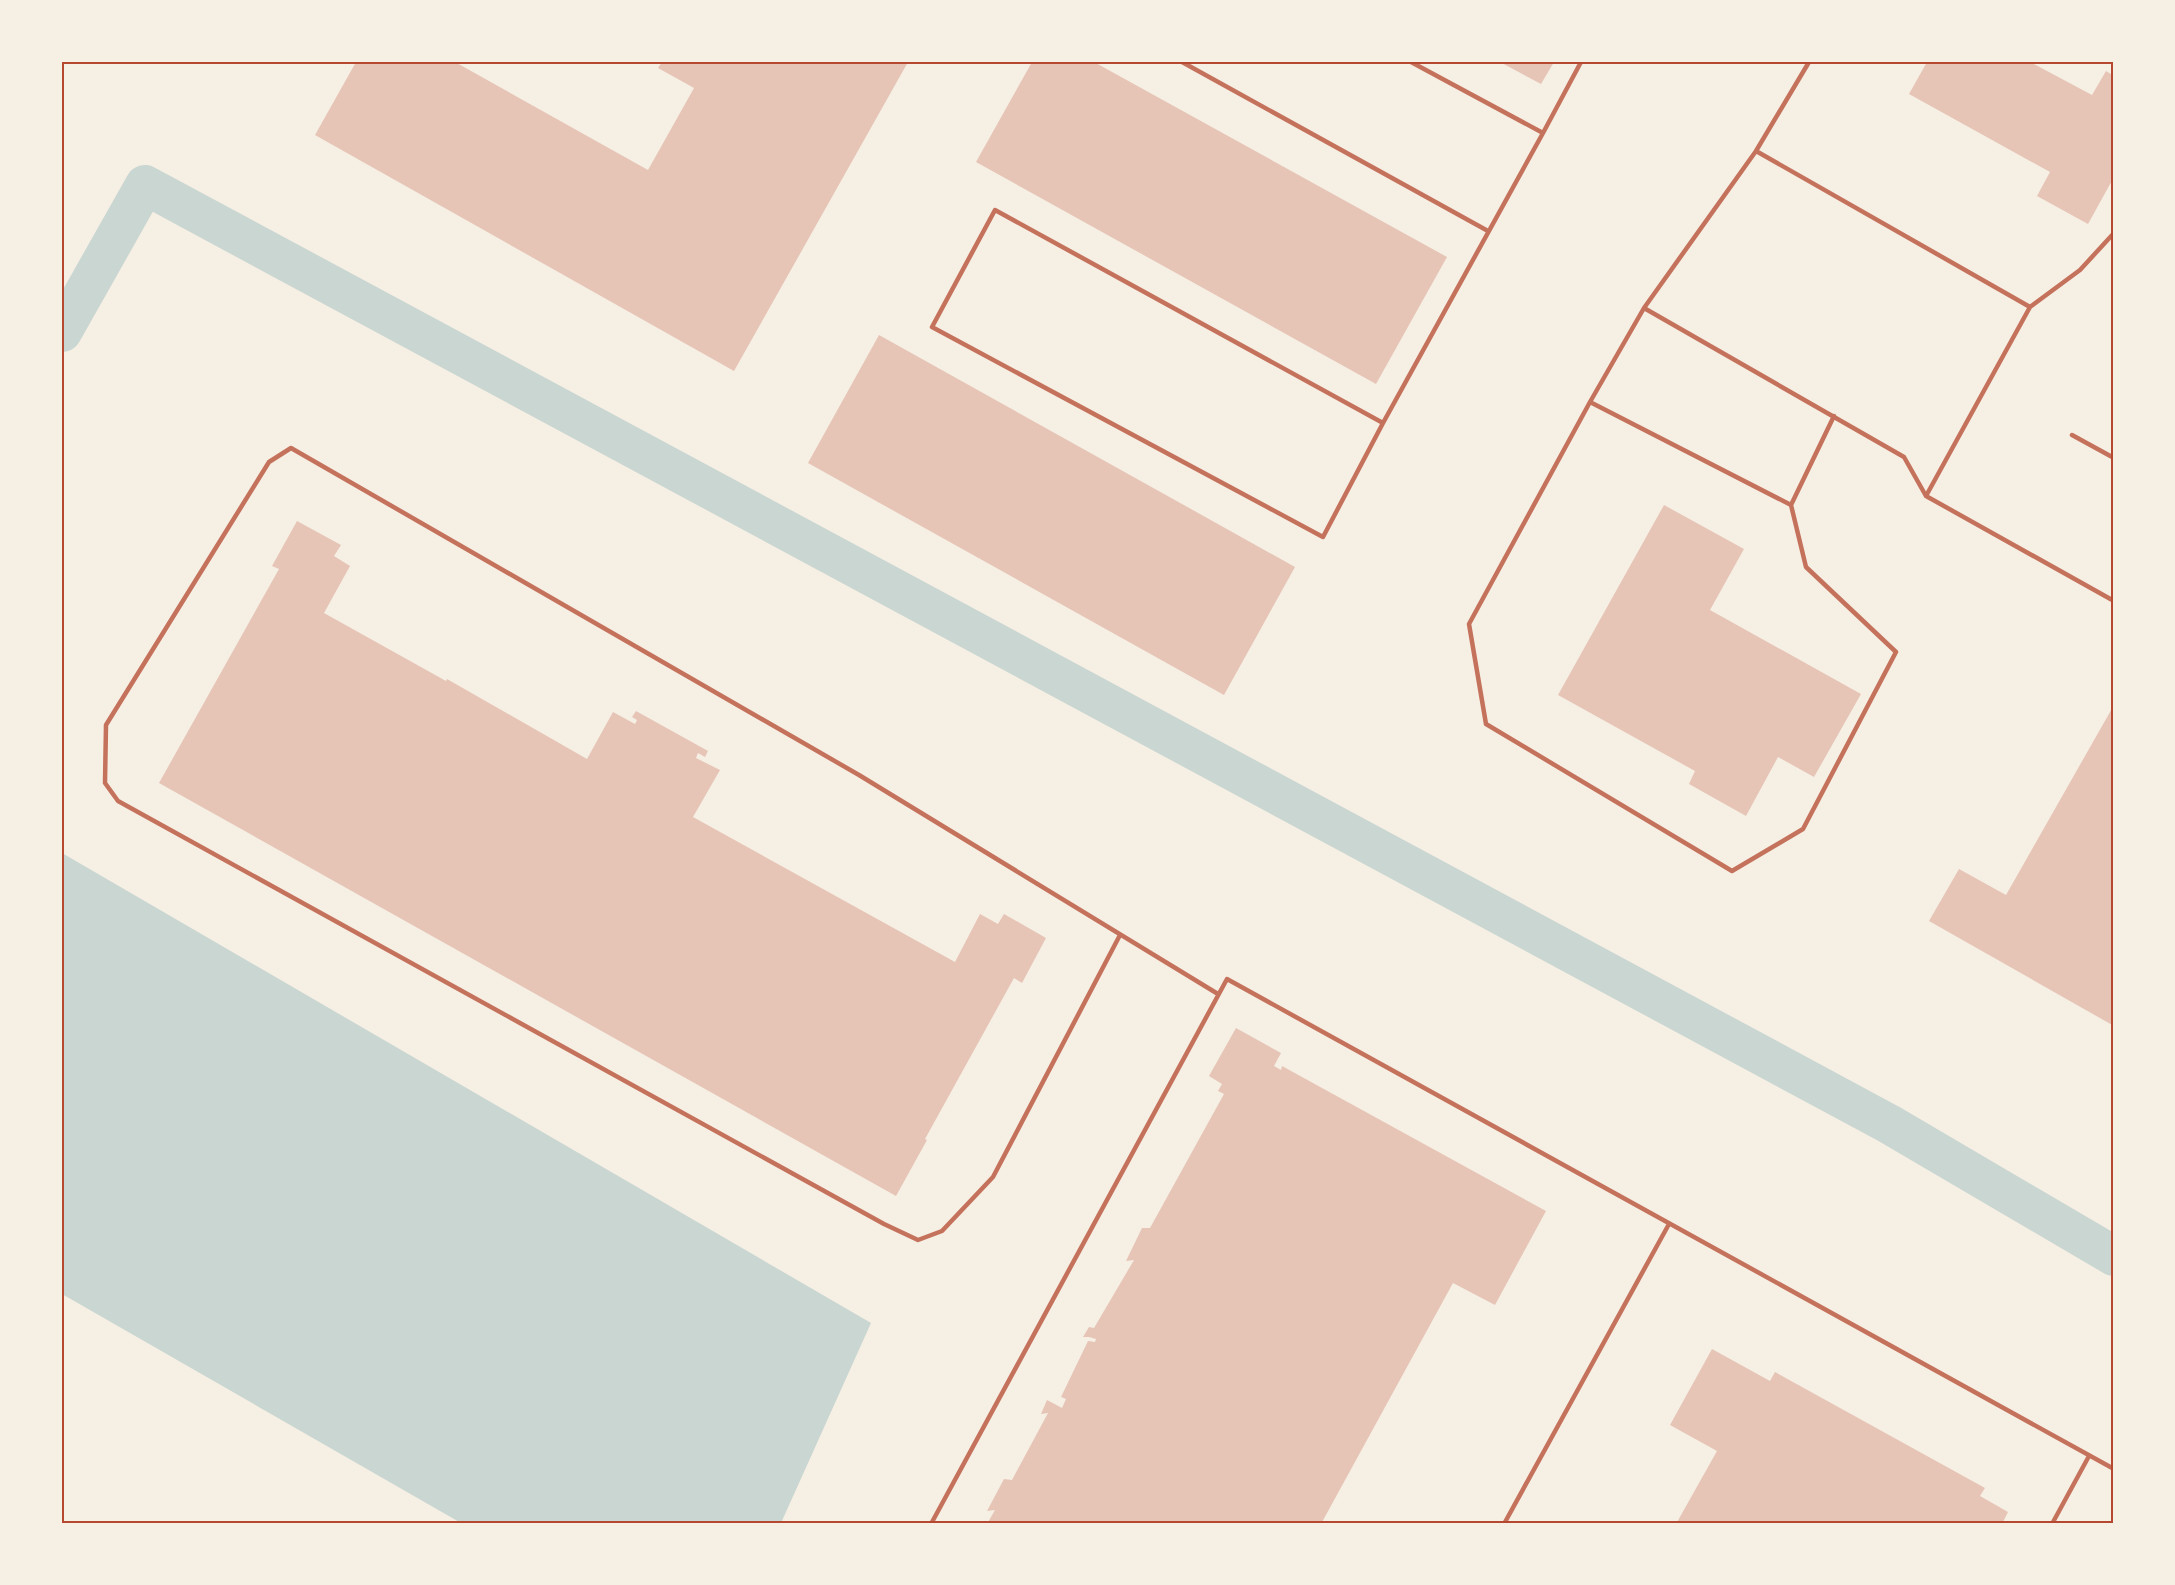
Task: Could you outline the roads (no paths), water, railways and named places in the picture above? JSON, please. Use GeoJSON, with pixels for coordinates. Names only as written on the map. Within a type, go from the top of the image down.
{"type":"FeatureCollection","features":[{"type":"Feature","properties":{"kind":"lane"},"geometry":{"type":"LineString","coordinates":[[1182,62],[1488,231]]}},
{"type":"Feature","properties":{"kind":"lane"},"geometry":{"type":"LineString","coordinates":[[1411,62],[1543,133]]}},
{"type":"Feature","properties":{"kind":"lane"},"geometry":{"type":"LineString","coordinates":[[1383,423],[995,210],[932,327],[1323,537],[1581,62]]}},
{"type":"Feature","properties":{"kind":"lane"},"geometry":{"type":"LineString","coordinates":[[1809,62],[1756,151],[1644,308],[1469,624],[1486,724],[1732,871],[1803,829],[1896,652],[1806,567],[1791,506],[1834,416]]}},
{"type":"Feature","properties":{"kind":"lane"},"geometry":{"type":"LineString","coordinates":[[1756,151],[2030,307]]}},
{"type":"Feature","properties":{"kind":"lane"},"geometry":{"type":"LineString","coordinates":[[1926,496],[2030,307],[2080,270],[2114,234]]}},
{"type":"Feature","properties":{"kind":"lane"},"geometry":{"type":"LineString","coordinates":[[1644,308],[1904,457],[1926,496],[2114,601]]}},
{"type":"Feature","properties":{"kind":"lane"},"geometry":{"type":"LineString","coordinates":[[1590,402],[1791,506]]}},
{"type":"Feature","properties":{"kind":"lane"},"geometry":{"type":"LineString","coordinates":[[2072,435],[2114,458]]}},
{"type":"Feature","properties":{"kind":"lane"},"geometry":{"type":"LineString","coordinates":[[1120,934],[993,1177],[942,1231],[918,1240],[874,1218],[118,801],[105,783],[106,725],[269,462],[291,448],[859,774],[1218,994]]}},
{"type":"Feature","properties":{"kind":"lane"},"geometry":{"type":"LineString","coordinates":[[931,1524],[1227,979],[2114,1470]]}},
{"type":"Feature","properties":{"kind":"lane"},"geometry":{"type":"LineString","coordinates":[[1504,1524],[1669,1224]]}},
{"type":"Feature","properties":{"kind":"lane"},"geometry":{"type":"LineString","coordinates":[[2052,1524],[2089,1456]]}},
{"type":"Feature","properties":{"kind":"waterway"},"geometry":{"type":"LineString","coordinates":[[62,332],[145,185],[1889,1124],[2114,1256]]}}]}
